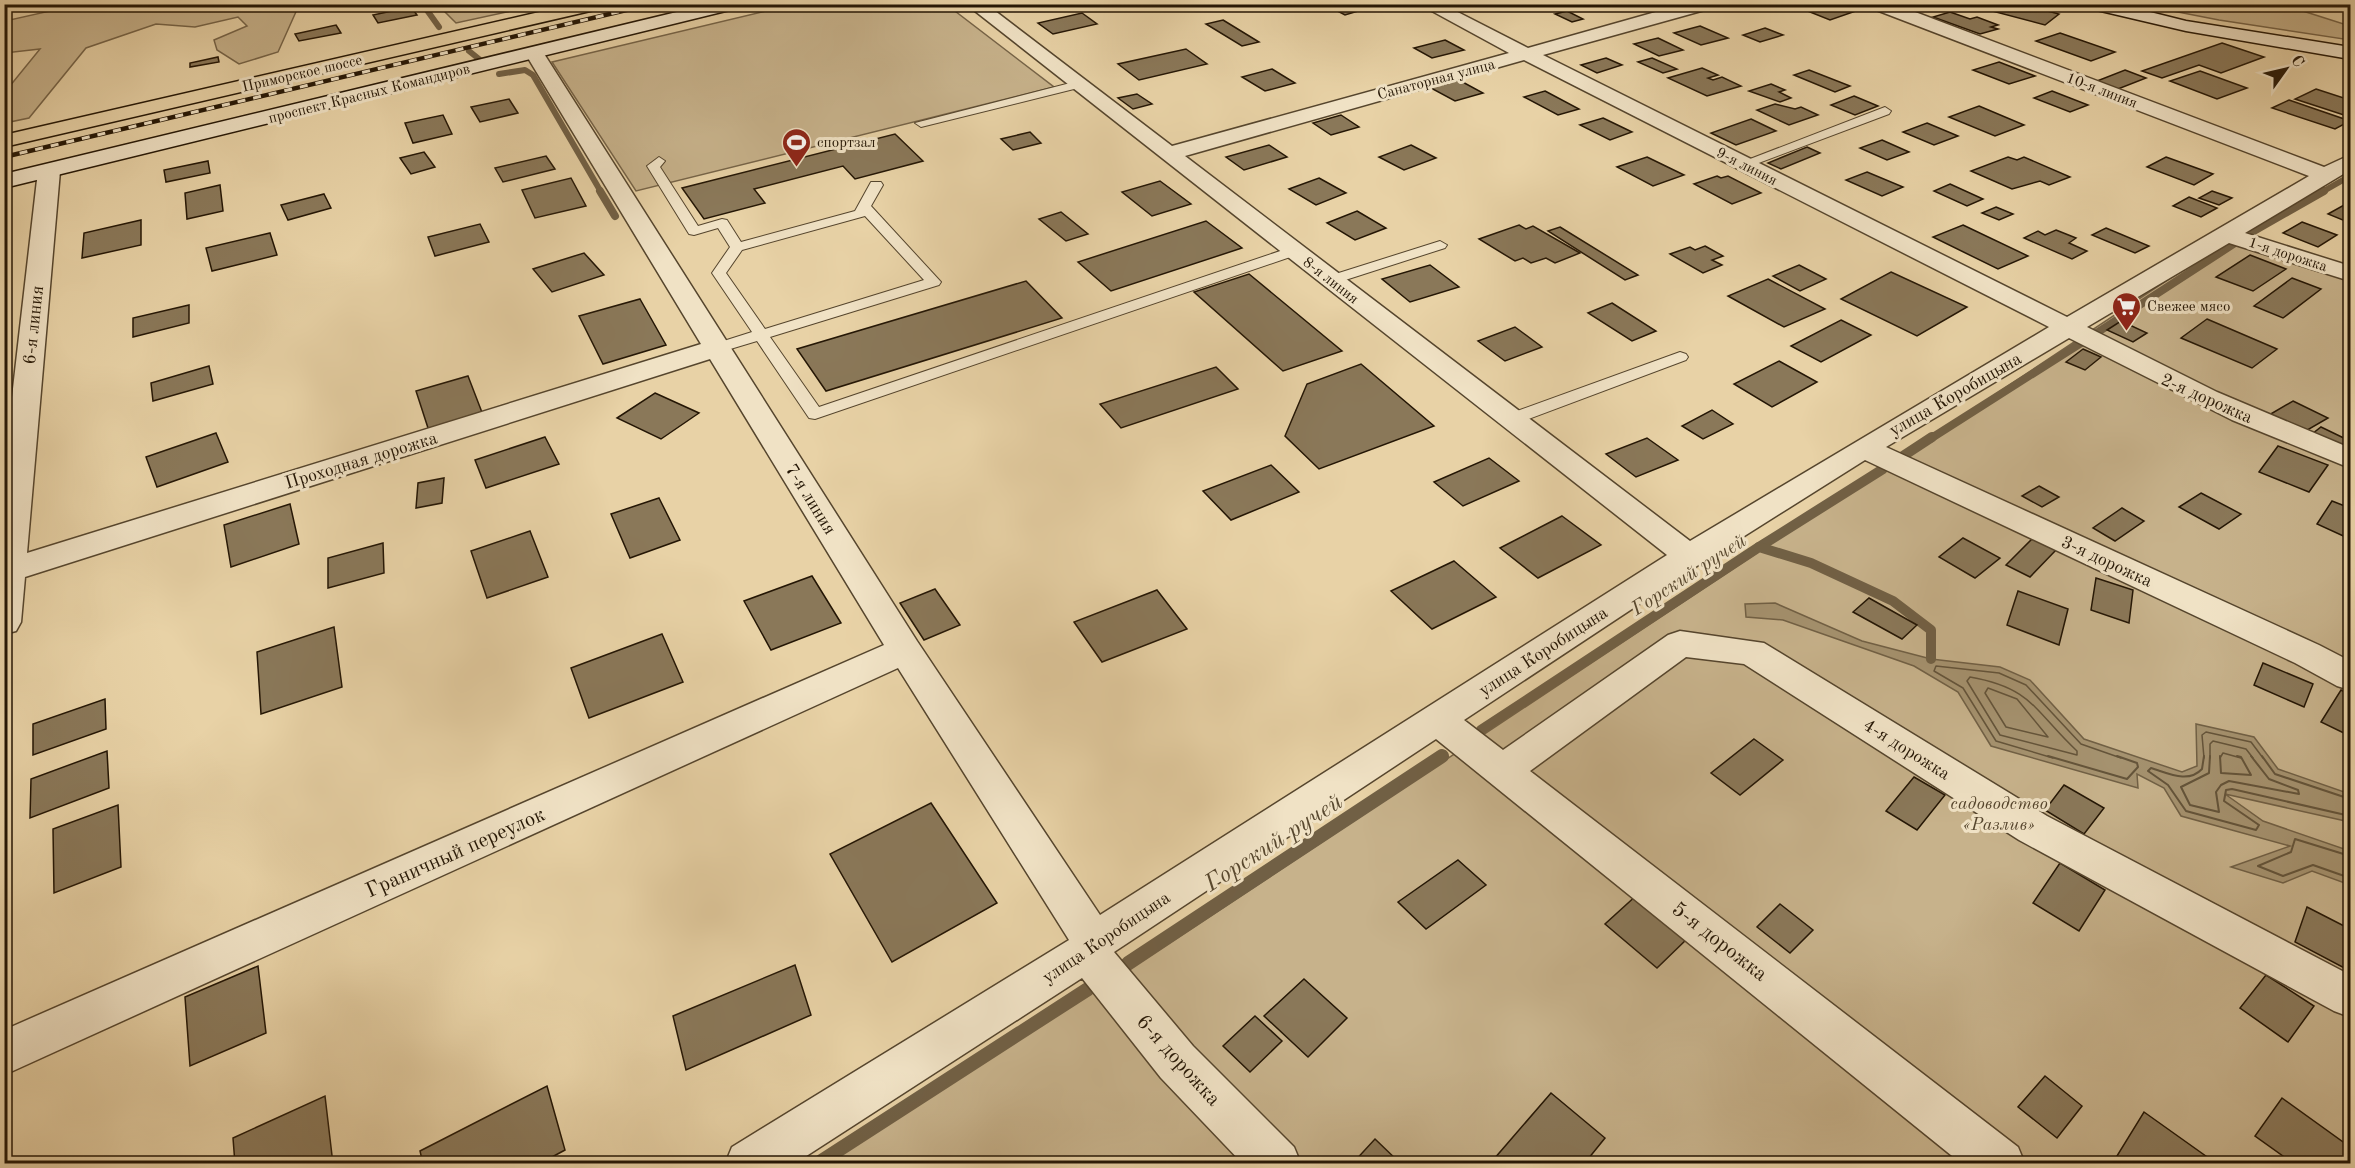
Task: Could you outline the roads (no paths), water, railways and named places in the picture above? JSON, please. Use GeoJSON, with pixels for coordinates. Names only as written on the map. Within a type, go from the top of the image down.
{"type":"FeatureCollection","features":[{"type":"Feature","properties":{"kind":"highway","name":"Приморское шоссе"},"geometry":{"type":"LineString","coordinates":[[4,133],[565,4]]}},
{"type":"Feature","properties":{"kind":"highway","name":"Приморское шоссе"},"geometry":{"type":"LineString","coordinates":[[4,141],[599,4]]}},
{"type":"Feature","properties":{"kind":"street","name":"проспект Красных Командиров"},"geometry":{"type":"LineString","coordinates":[[4,181],[734,4]]}},
{"type":"Feature","properties":{"kind":"street","name":"8-я линия"},"geometry":{"type":"LineString","coordinates":[[974,4],[1689,556]]}},
{"type":"Feature","properties":{"kind":"street","name":"9-я линия"},"geometry":{"type":"LineString","coordinates":[[1427,4],[2068,327]]}},
{"type":"Feature","properties":{"kind":"street","name":"Санаторная улица"},"geometry":{"type":"LineString","coordinates":[[1167,153],[1706,4]]}},
{"type":"Feature","properties":{"kind":"street","name":"10-я линия"},"geometry":{"type":"LineString","coordinates":[[1877,4],[2338,168]]}},
{"type":"Feature","properties":{"kind":"street"},"geometry":{"type":"LineString","coordinates":[[2094,4],[2197,28],[2350,53]]}},
{"type":"Feature","properties":{"kind":"street","name":"7-я линия"},"geometry":{"type":"LineString","coordinates":[[534,53],[1091,947]]}},
{"type":"Feature","properties":{"kind":"street","name":"улица Коробицына"},"geometry":{"type":"LineString","coordinates":[[749,1164],[1091,947],[1689,556],[1863,448],[2338,168]]}},
{"type":"Feature","properties":{"kind":"street","name":"6-я линия"},"geometry":{"type":"LineString","coordinates":[[4,622],[6,571],[48,171]]}},
{"type":"Feature","properties":{"kind":"street","name":"1-я дорожка"},"geometry":{"type":"LineString","coordinates":[[2226,234],[2350,274]]}},
{"type":"Feature","properties":{"kind":"street","name":"2-я дорожка"},"geometry":{"type":"LineString","coordinates":[[2068,327],[2158,376],[2278,431],[2350,459]]}},
{"type":"Feature","properties":{"kind":"street","name":"Проходная дорожка"},"geometry":{"type":"LineString","coordinates":[[6,571],[717,348]]}},
{"type":"Feature","properties":{"kind":"street","name":"3-я дорожка"},"geometry":{"type":"LineString","coordinates":[[1863,448],[2307,654],[2350,677]]}},
{"type":"Feature","properties":{"kind":"street","name":"4-я дорожка"},"geometry":{"type":"LineString","coordinates":[[1504,770],[1680,644],[1752,652],[2033,828],[2350,997]]}},
{"type":"Feature","properties":{"kind":"street","name":"Граничный переулок"},"geometry":{"type":"LineString","coordinates":[[4,1053],[905,650]]}},
{"type":"Feature","properties":{"kind":"street","name":"5-я дорожка"},"geometry":{"type":"LineString","coordinates":[[1438,720],[2001,1164]]}},
{"type":"Feature","properties":{"kind":"street","name":"6-я дорожка"},"geometry":{"type":"LineString","coordinates":[[1091,947],[1177,1062],[1277,1164]]}},
{"type":"Feature","properties":{"kind":"lane"},"geometry":{"type":"LineString","coordinates":[[921,123],[1078,85]]}},
{"type":"Feature","properties":{"kind":"lane"},"geometry":{"type":"LineString","coordinates":[[1743,164],[1885,111]]}},
{"type":"Feature","properties":{"kind":"lane"},"geometry":{"type":"LineString","coordinates":[[659,160],[653,166],[694,231],[722,224],[737,247]]}},
{"type":"Feature","properties":{"kind":"lane"},"geometry":{"type":"LineString","coordinates":[[876,185],[860,214],[737,247],[719,273],[814,414],[1294,251]]}},
{"type":"Feature","properties":{"kind":"lane"},"geometry":{"type":"LineString","coordinates":[[717,348],[934,282],[864,207]]}},
{"type":"Feature","properties":{"kind":"lane"},"geometry":{"type":"LineString","coordinates":[[1331,280],[1440,245]]}},
{"type":"Feature","properties":{"kind":"lane"},"geometry":{"type":"LineString","coordinates":[[1512,419],[1680,357]]}},
{"type":"Feature","properties":{"kind":"water"},"geometry":{"type":"Polygon","coordinates":[[[1775,603],[1862,641],[1931,659],[2000,667],[2030,680],[2084,739],[2182,772],[2197,766],[2196,724],[2254,737],[2278,769],[2350,794],[2350,822],[2225,794],[2263,821],[2350,851],[2350,885],[2312,871],[2283,883],[2231,867],[2290,846],[2181,816],[2164,788],[2137,774],[2138,788],[1991,746],[1958,692],[1914,666],[1783,620],[1746,617],[1745,604],[1775,603]]]}},
{"type":"Feature","properties":{"kind":"waterway"},"geometry":{"type":"LineString","coordinates":[[352,4],[363,9],[405,4]]}},
{"type":"Feature","properties":{"kind":"waterway"},"geometry":{"type":"LineString","coordinates":[[418,4],[424,6],[439,27]]}},
{"type":"Feature","properties":{"kind":"waterway"},"geometry":{"type":"LineString","coordinates":[[469,51],[479,59]]}},
{"type":"Feature","properties":{"kind":"waterway"},"geometry":{"type":"LineString","coordinates":[[499,74],[525,70],[533,75],[601,192]]}},
{"type":"Feature","properties":{"kind":"waterway"},"geometry":{"type":"LineString","coordinates":[[2322,192],[2350,176]]}},
{"type":"Feature","properties":{"kind":"waterway"},"geometry":{"type":"LineString","coordinates":[[600,191],[615,216]]}},
{"type":"Feature","properties":{"kind":"waterway"},"geometry":{"type":"LineString","coordinates":[[2245,236],[2324,191]]}},
{"type":"Feature","properties":{"kind":"waterway"},"geometry":{"type":"LineString","coordinates":[[2095,334],[2235,243]]}},
{"type":"Feature","properties":{"kind":"waterway"},"geometry":{"type":"LineString","coordinates":[[1930,439],[2081,343]]}},
{"type":"Feature","properties":{"kind":"waterway"},"geometry":{"type":"LineString","coordinates":[[1900,458],[1932,437]]}},
{"type":"Feature","properties":{"kind":"waterway"},"geometry":{"type":"LineString","coordinates":[[1759,547],[1883,469]]}},
{"type":"Feature","properties":{"kind":"waterway","name":"Горский ручей"},"geometry":{"type":"LineString","coordinates":[[1481,730],[1759,547]]}},
{"type":"Feature","properties":{"kind":"waterway","name":"Горский ручей"},"geometry":{"type":"LineString","coordinates":[[1759,547],[1811,563],[1893,601],[1931,630],[1931,659]]}},
{"type":"Feature","properties":{"kind":"waterway","name":"Горский ручей"},"geometry":{"type":"LineString","coordinates":[[1128,963],[1442,756],[1440,758]]}},
{"type":"Feature","properties":{"kind":"waterway","name":"Горский ручей"},"geometry":{"type":"LineString","coordinates":[[817,1164],[1088,989]]}},
{"type":"Feature","properties":{"kind":"railway"},"geometry":{"type":"LineString","coordinates":[[4,157],[652,4]]}},
{"type":"Feature","properties":{"kind":"place","name":"спортзал"},"geometry":{"type":"Point","coordinates":[796,168]}},
{"type":"Feature","properties":{"kind":"place","name":"Свежее мясо"},"geometry":{"type":"Point","coordinates":[2126,332]}},
{"type":"Feature","properties":{"kind":"park label","name":"садоводство «Разлив»"},"geometry":{"type":"Point","coordinates":[1999,813]}}]}
